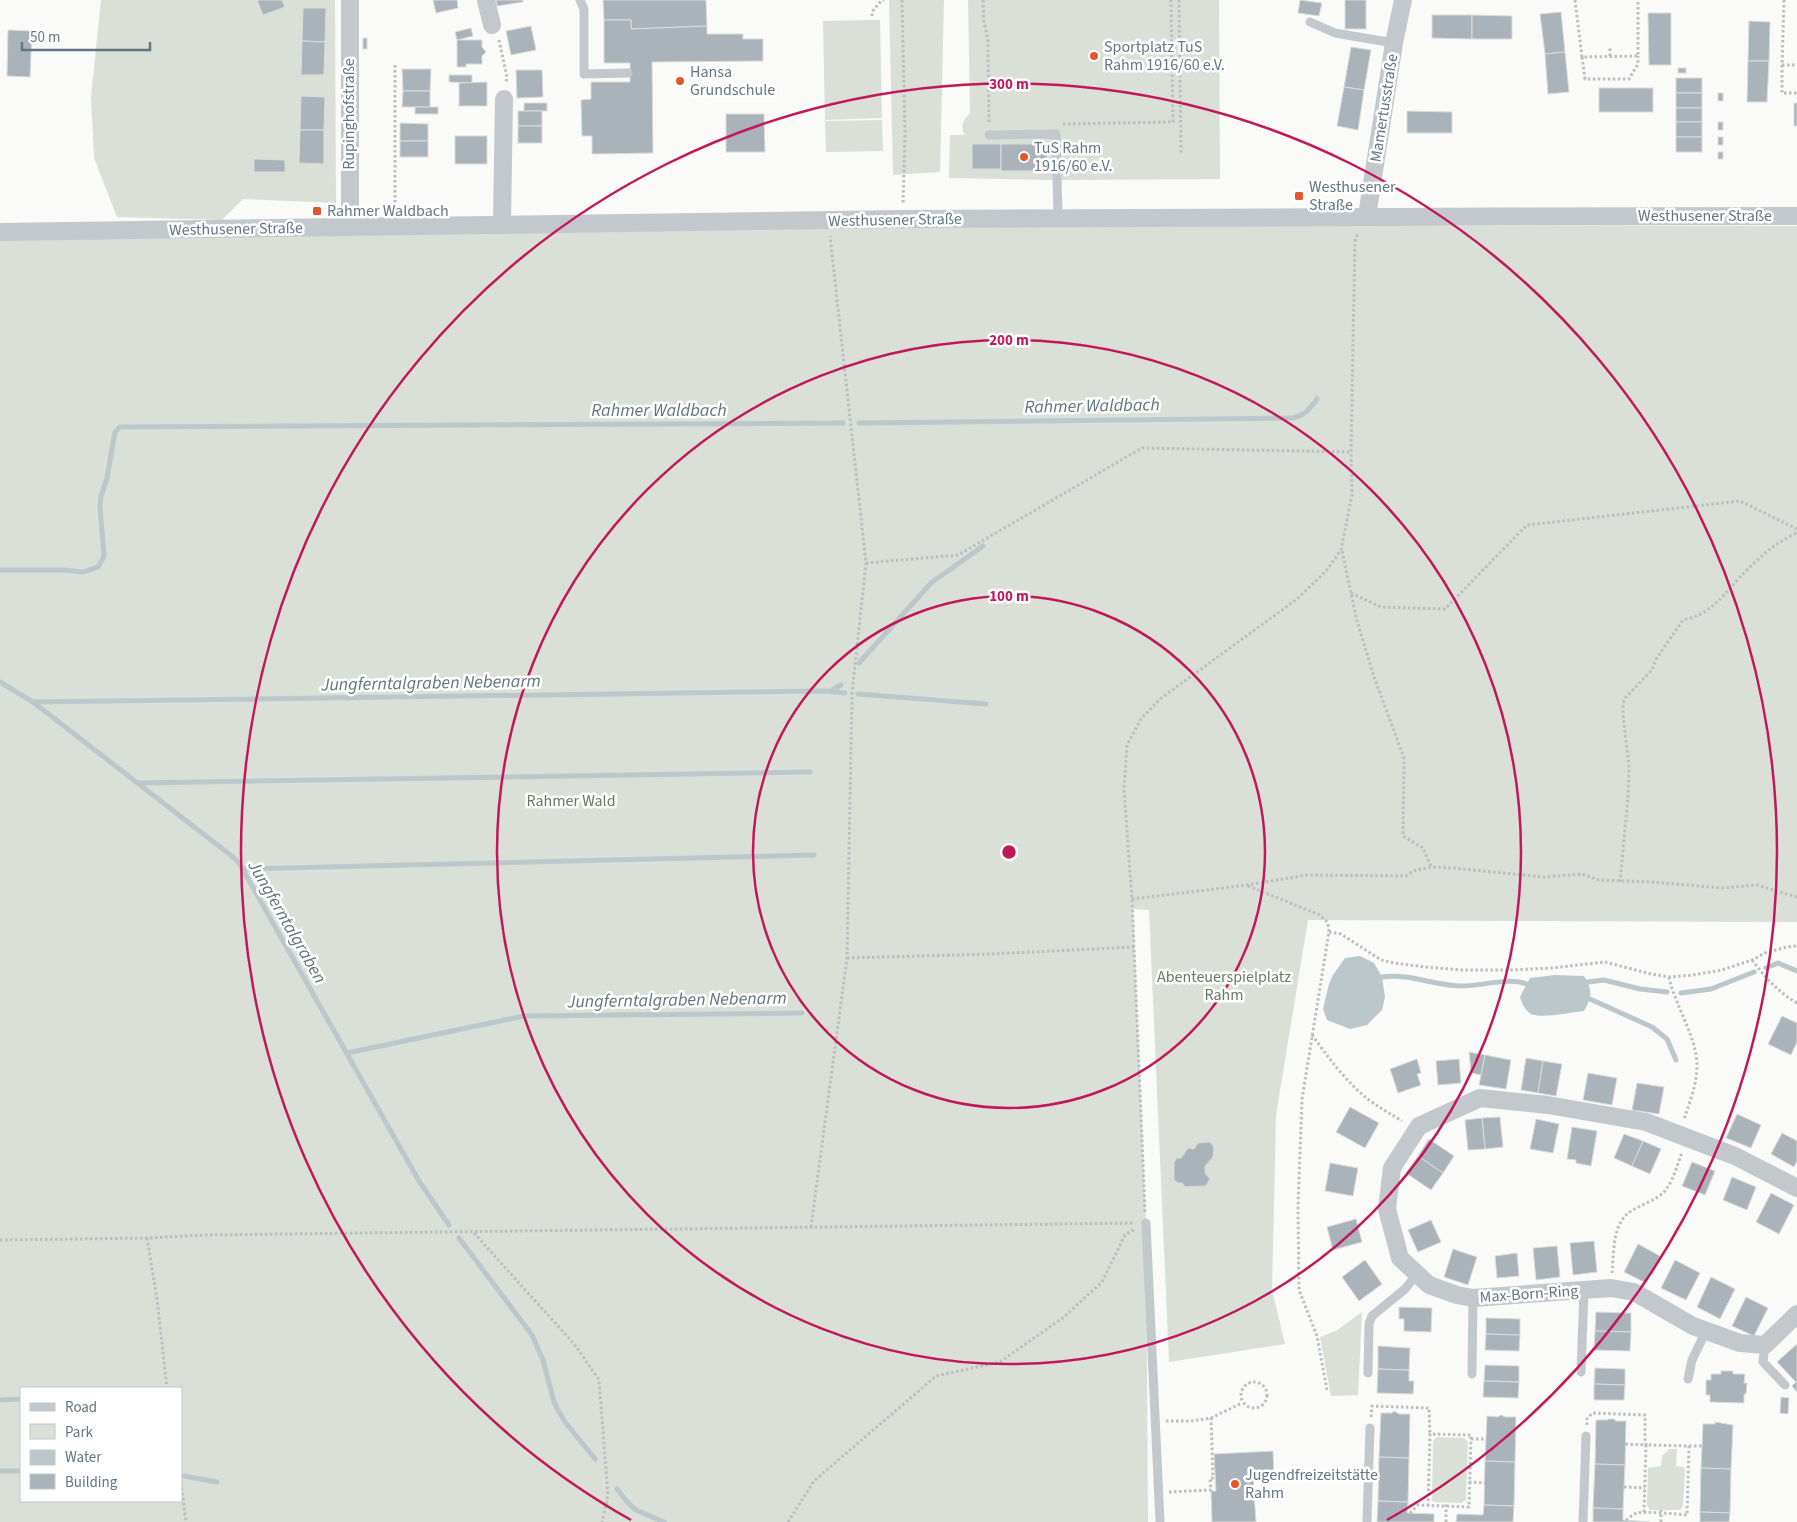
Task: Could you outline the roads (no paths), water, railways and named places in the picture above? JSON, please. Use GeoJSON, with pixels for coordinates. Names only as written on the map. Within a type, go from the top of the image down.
{"type":"FeatureCollection","features":[{"type":"Feature","properties":{"kind":"street","name":"Rupinghofstraße"},"geometry":{"type":"LineString","coordinates":[[350,0],[350,227]]}},
{"type":"Feature","properties":{"kind":"street"},"geometry":{"type":"LineString","coordinates":[[486,0],[492,25]]}},
{"type":"Feature","properties":{"kind":"street","name":"Mamertusstraße"},"geometry":{"type":"LineString","coordinates":[[1367,216],[1394,44],[1403,0]]}},
{"type":"Feature","properties":{"kind":"street"},"geometry":{"type":"LineString","coordinates":[[502,223],[504,98]]}},
{"type":"Feature","properties":{"kind":"street","name":"Westhusener Straße"},"geometry":{"type":"LineString","coordinates":[[0,232],[502,223],[903,219],[1797,216]]}},
{"type":"Feature","properties":{"kind":"street","name":"Max-Born-Ring"},"geometry":{"type":"LineString","coordinates":[[1765,1345],[1740,1343],[1693,1326],[1634,1292],[1611,1288],[1474,1298],[1457,1295],[1429,1285],[1400,1258],[1387,1209],[1392,1168],[1419,1126],[1480,1098],[1548,1105],[1646,1122],[1735,1156],[1797,1188]]}},
{"type":"Feature","properties":{"kind":"street"},"geometry":{"type":"LineString","coordinates":[[1765,1345],[1797,1314]]}},
{"type":"Feature","properties":{"kind":"lane"},"geometry":{"type":"LineString","coordinates":[[580,0],[584,9],[584,74],[628,72]]}},
{"type":"Feature","properties":{"kind":"lane"},"geometry":{"type":"LineString","coordinates":[[1310,22],[1335,33],[1394,44]]}},
{"type":"Feature","properties":{"kind":"lane"},"geometry":{"type":"LineString","coordinates":[[988,134],[1056,134],[1058,218]]}},
{"type":"Feature","properties":{"kind":"lane"},"geometry":{"type":"LineString","coordinates":[[1146,1222],[1160,1522]]}},
{"type":"Feature","properties":{"kind":"lane"},"geometry":{"type":"LineString","coordinates":[[1368,1373],[1369,1324],[1372,1316],[1405,1289],[1417,1274]]}},
{"type":"Feature","properties":{"kind":"lane"},"geometry":{"type":"LineString","coordinates":[[1581,1372],[1584,1290]]}},
{"type":"Feature","properties":{"kind":"lane"},"geometry":{"type":"LineString","coordinates":[[1472,1374],[1474,1298]]}},
{"type":"Feature","properties":{"kind":"lane"},"geometry":{"type":"LineString","coordinates":[[1688,1379],[1692,1360],[1706,1331]]}},
{"type":"Feature","properties":{"kind":"lane"},"geometry":{"type":"LineString","coordinates":[[1765,1345],[1763,1362],[1784,1385]]}},
{"type":"Feature","properties":{"kind":"lane"},"geometry":{"type":"LineString","coordinates":[[1367,1522],[1370,1428]]}},
{"type":"Feature","properties":{"kind":"lane"},"geometry":{"type":"LineString","coordinates":[[1583,1522],[1586,1436]]}},
{"type":"Feature","properties":{"kind":"water"},"geometry":{"type":"Polygon","coordinates":[[[1360,956],[1374,963],[1382,977],[1385,997],[1382,1010],[1367,1025],[1350,1029],[1327,1020],[1323,1009],[1333,975],[1345,958],[1360,956]]]}},
{"type":"Feature","properties":{"kind":"water"},"geometry":{"type":"Polygon","coordinates":[[[1555,975],[1584,976],[1589,985],[1590,994],[1589,1002],[1584,1011],[1542,1016],[1531,1014],[1525,1009],[1520,997],[1530,978],[1555,975]]]}},
{"type":"Feature","properties":{"kind":"waterway","name":"Rahmer Waldbach"},"geometry":{"type":"LineString","coordinates":[[859,423],[1292,418],[1306,412],[1317,399]]}},
{"type":"Feature","properties":{"kind":"waterway","name":"Rahmer Waldbach"},"geometry":{"type":"LineString","coordinates":[[0,570],[63,570],[83,572],[98,567],[104,556],[100,507],[101,496],[107,478],[115,432],[120,427],[843,423]]}},
{"type":"Feature","properties":{"kind":"waterway","name":"Jungferntalgraben Nebenarm"},"geometry":{"type":"LineString","coordinates":[[859,663],[931,583],[983,546]]}},
{"type":"Feature","properties":{"kind":"waterway","name":"Jungferntalgraben"},"geometry":{"type":"LineString","coordinates":[[0,682],[33,702],[239,863],[419,1181],[449,1225]]}},
{"type":"Feature","properties":{"kind":"waterway","name":"Jungferntalgraben Nebenarm"},"geometry":{"type":"LineString","coordinates":[[830,691],[841,685]]}},
{"type":"Feature","properties":{"kind":"waterway","name":"Jungferntalgraben Nebenarm"},"geometry":{"type":"LineString","coordinates":[[33,702],[824,691],[845,693]]}},
{"type":"Feature","properties":{"kind":"waterway","name":"Jungferntalgraben Nebenarm"},"geometry":{"type":"LineString","coordinates":[[858,694],[986,704]]}},
{"type":"Feature","properties":{"kind":"waterway","name":"Jungferntalgraben Nebenarm"},"geometry":{"type":"LineString","coordinates":[[138,783],[810,772]]}},
{"type":"Feature","properties":{"kind":"waterway","name":"Jungferntalgraben Nebenarm"},"geometry":{"type":"LineString","coordinates":[[242,869],[814,855]]}},
{"type":"Feature","properties":{"kind":"waterway"},"geometry":{"type":"LineString","coordinates":[[1766,968],[1778,963],[1797,971]]}},
{"type":"Feature","properties":{"kind":"waterway"},"geometry":{"type":"LineString","coordinates":[[1681,993],[1711,989],[1754,972]]}},
{"type":"Feature","properties":{"kind":"waterway"},"geometry":{"type":"LineString","coordinates":[[1382,977],[1412,978],[1462,986],[1511,981],[1527,984]]}},
{"type":"Feature","properties":{"kind":"waterway"},"geometry":{"type":"LineString","coordinates":[[1588,982],[1604,980],[1640,989],[1667,992]]}},
{"type":"Feature","properties":{"kind":"waterway"},"geometry":{"type":"LineString","coordinates":[[1590,999],[1652,1027],[1667,1039],[1676,1060]]}},
{"type":"Feature","properties":{"kind":"waterway","name":"Jungferntalgraben Nebenarm"},"geometry":{"type":"LineString","coordinates":[[347,1053],[524,1016],[802,1013]]}},
{"type":"Feature","properties":{"kind":"waterway","name":"Jungferntalgraben"},"geometry":{"type":"LineString","coordinates":[[459,1238],[532,1335],[543,1360],[554,1402],[558,1410],[565,1422],[595,1459]]}},
{"type":"Feature","properties":{"kind":"waterway"},"geometry":{"type":"LineString","coordinates":[[0,1400],[20,1399]]}},
{"type":"Feature","properties":{"kind":"waterway"},"geometry":{"type":"LineString","coordinates":[[0,1471],[20,1471]]}},
{"type":"Feature","properties":{"kind":"waterway"},"geometry":{"type":"LineString","coordinates":[[184,1476],[217,1482]]}},
{"type":"Feature","properties":{"kind":"waterway","name":"Jungferntalgraben"},"geometry":{"type":"LineString","coordinates":[[617,1489],[636,1510],[664,1522]]}},
{"type":"Feature","properties":{"kind":"place","name":"Sportplatz TuS Rahm 1916/60 e.V."},"geometry":{"type":"Point","coordinates":[1094,56]}},
{"type":"Feature","properties":{"kind":"place","name":"Hansa Grundschule"},"geometry":{"type":"Point","coordinates":[680,81]}},
{"type":"Feature","properties":{"kind":"place","name":"TuS Rahm 1916/60 e.V."},"geometry":{"type":"Point","coordinates":[1024,157]}},
{"type":"Feature","properties":{"kind":"place","name":"Westhusener Straße"},"geometry":{"type":"Point","coordinates":[1299,196]}},
{"type":"Feature","properties":{"kind":"place","name":"Rahmer Waldbach"},"geometry":{"type":"Point","coordinates":[317,211]}},
{"type":"Feature","properties":{"kind":"place","name":"Jugendfreizeitstätte Rahm"},"geometry":{"type":"Point","coordinates":[1235,1484]}},
{"type":"Feature","properties":{"kind":"park label","name":"Rahmer Wald"},"geometry":{"type":"Point","coordinates":[571,801]}},
{"type":"Feature","properties":{"kind":"park label","name":"Abenteuerspielplatz Rahm"},"geometry":{"type":"Point","coordinates":[1224,986]}}]}
